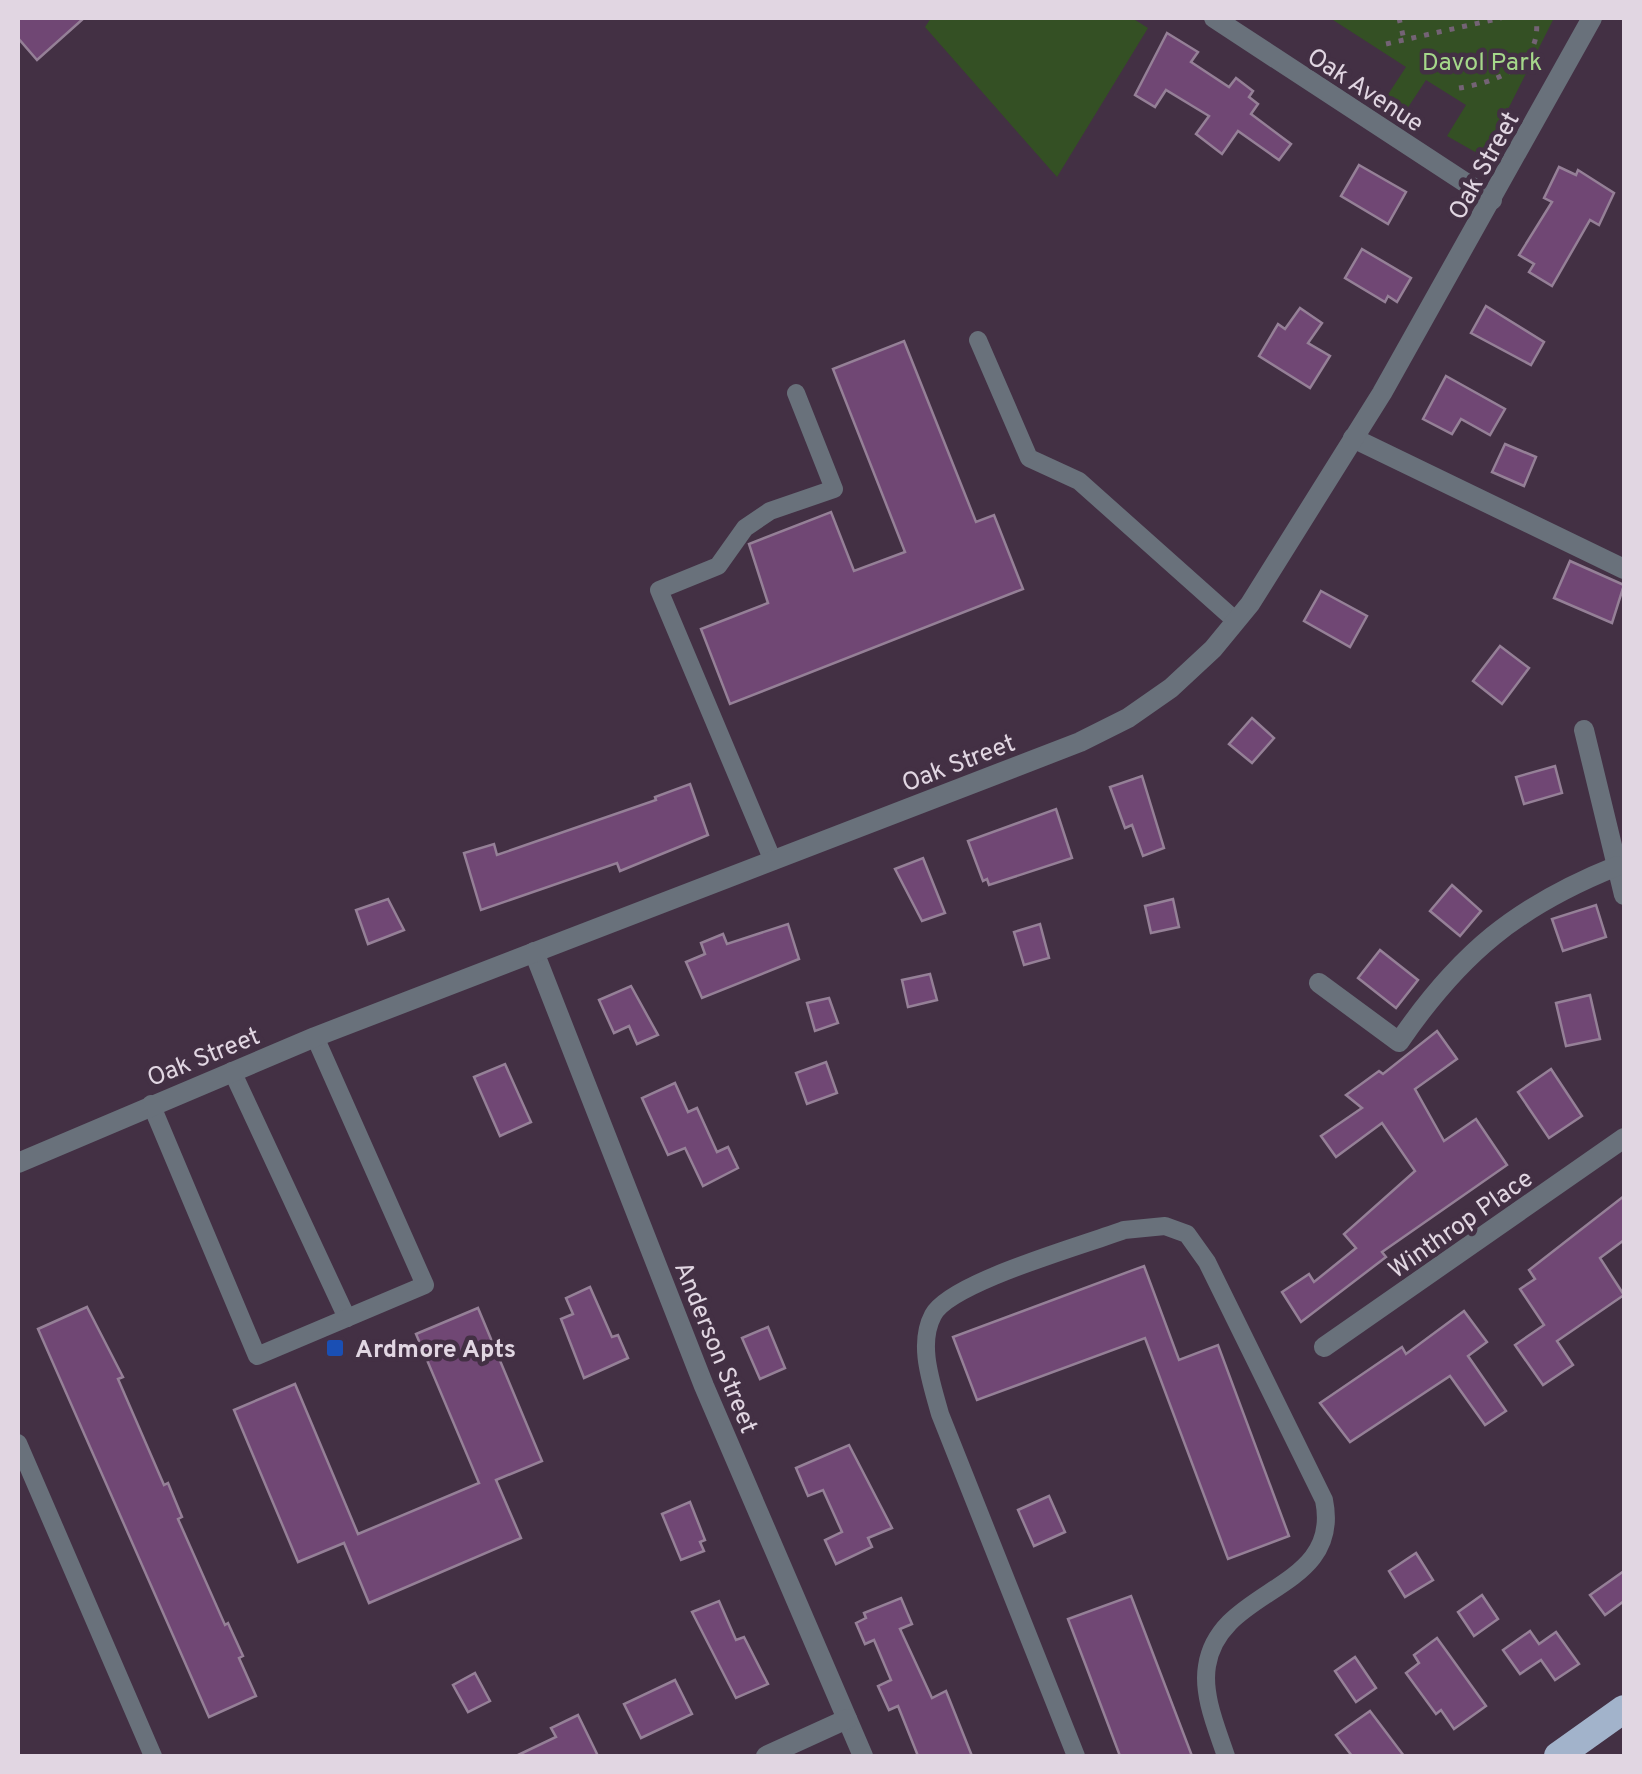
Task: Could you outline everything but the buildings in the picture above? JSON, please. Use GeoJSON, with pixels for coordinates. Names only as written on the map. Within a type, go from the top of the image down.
{"type":"FeatureCollection","features":[{"type":"Feature","properties":{"kind":"highway"},"geometry":{"type":"LineString","coordinates":[[1558,1756],[1624,1708]]}},
{"type":"Feature","properties":{"kind":"street","name":"Oak Avenue"},"geometry":{"type":"LineString","coordinates":[[1214,18],[1492,200]]}},
{"type":"Feature","properties":{"kind":"street","name":"Oak Street"},"geometry":{"type":"LineString","coordinates":[[18,1163],[315,1037],[1104,732],[1171,688],[1236,621],[1353,438],[1492,200],[1592,18]]}},
{"type":"Feature","properties":{"kind":"street"},"geometry":{"type":"LineString","coordinates":[[1353,438],[1624,569]]}},
{"type":"Feature","properties":{"kind":"street"},"geometry":{"type":"LineString","coordinates":[[1584,730],[1624,895]]}},
{"type":"Feature","properties":{"kind":"street"},"geometry":{"type":"LineString","coordinates":[[1319,983],[1398,1042],[1438,988],[1518,915],[1565,887],[1617,866]]}},
{"type":"Feature","properties":{"kind":"street","name":"Anderson Street"},"geometry":{"type":"LineString","coordinates":[[534,952],[704,1386],[863,1756]]}},
{"type":"Feature","properties":{"kind":"street","name":"Winthrop Place"},"geometry":{"type":"LineString","coordinates":[[1324,1347],[1624,1138]]}},
{"type":"Feature","properties":{"kind":"street"},"geometry":{"type":"LineString","coordinates":[[766,1756],[847,1720]]}},
{"type":"Feature","properties":{"kind":"lane"},"geometry":{"type":"LineString","coordinates":[[978,340],[1029,458],[1079,481],[1236,621]]}},
{"type":"Feature","properties":{"kind":"lane"},"geometry":{"type":"LineString","coordinates":[[773,861],[659,590],[718,566],[746,528],[770,511],[834,490],[796,393]]}},
{"type":"Feature","properties":{"kind":"lane"},"geometry":{"type":"LineString","coordinates":[[152,1104],[258,1356],[425,1285],[315,1037]]}},
{"type":"Feature","properties":{"kind":"lane"},"geometry":{"type":"LineString","coordinates":[[232,1071],[347,1318]]}},
{"type":"Feature","properties":{"kind":"lane"},"geometry":{"type":"LineString","coordinates":[[1076,1756],[940,1414],[929,1374],[927,1340],[934,1314],[956,1291],[1124,1230],[1152,1226],[1187,1234],[1207,1262],[1324,1500],[1328,1521],[1326,1539],[1318,1554],[1224,1626],[1212,1651],[1206,1680],[1226,1756]]}},
{"type":"Feature","properties":{"kind":"lane"},"geometry":{"type":"LineString","coordinates":[[18,1443],[153,1756]]}},
{"type":"Feature","properties":{"kind":"path"},"geometry":{"type":"LineString","coordinates":[[1399,18],[1404,40]]}},
{"type":"Feature","properties":{"kind":"path"},"geometry":{"type":"LineString","coordinates":[[1458,18],[1460,27]]}},
{"type":"Feature","properties":{"kind":"path"},"geometry":{"type":"LineString","coordinates":[[1386,44],[1500,18]]}},
{"type":"Feature","properties":{"kind":"path"},"geometry":{"type":"LineString","coordinates":[[1459,88],[1486,84],[1521,64],[1535,41],[1536,18]]}},
{"type":"Feature","properties":{"kind":"green space"},"geometry":{"type":"Polygon","coordinates":[[[931,18],[1132,18],[1148,28],[1057,177],[925,27],[931,18]]]}},
{"type":"Feature","properties":{"kind":"green space","name":"Davol Park"},"geometry":{"type":"Polygon","coordinates":[[[1330,18],[1554,18],[1484,157],[1447,136],[1466,105],[1426,80],[1407,109],[1387,96],[1406,67],[1330,18]]]}},
{"type":"Feature","properties":{"kind":"place","name":"Ardmore Apts"},"geometry":{"type":"Point","coordinates":[335,1348]}}]}
